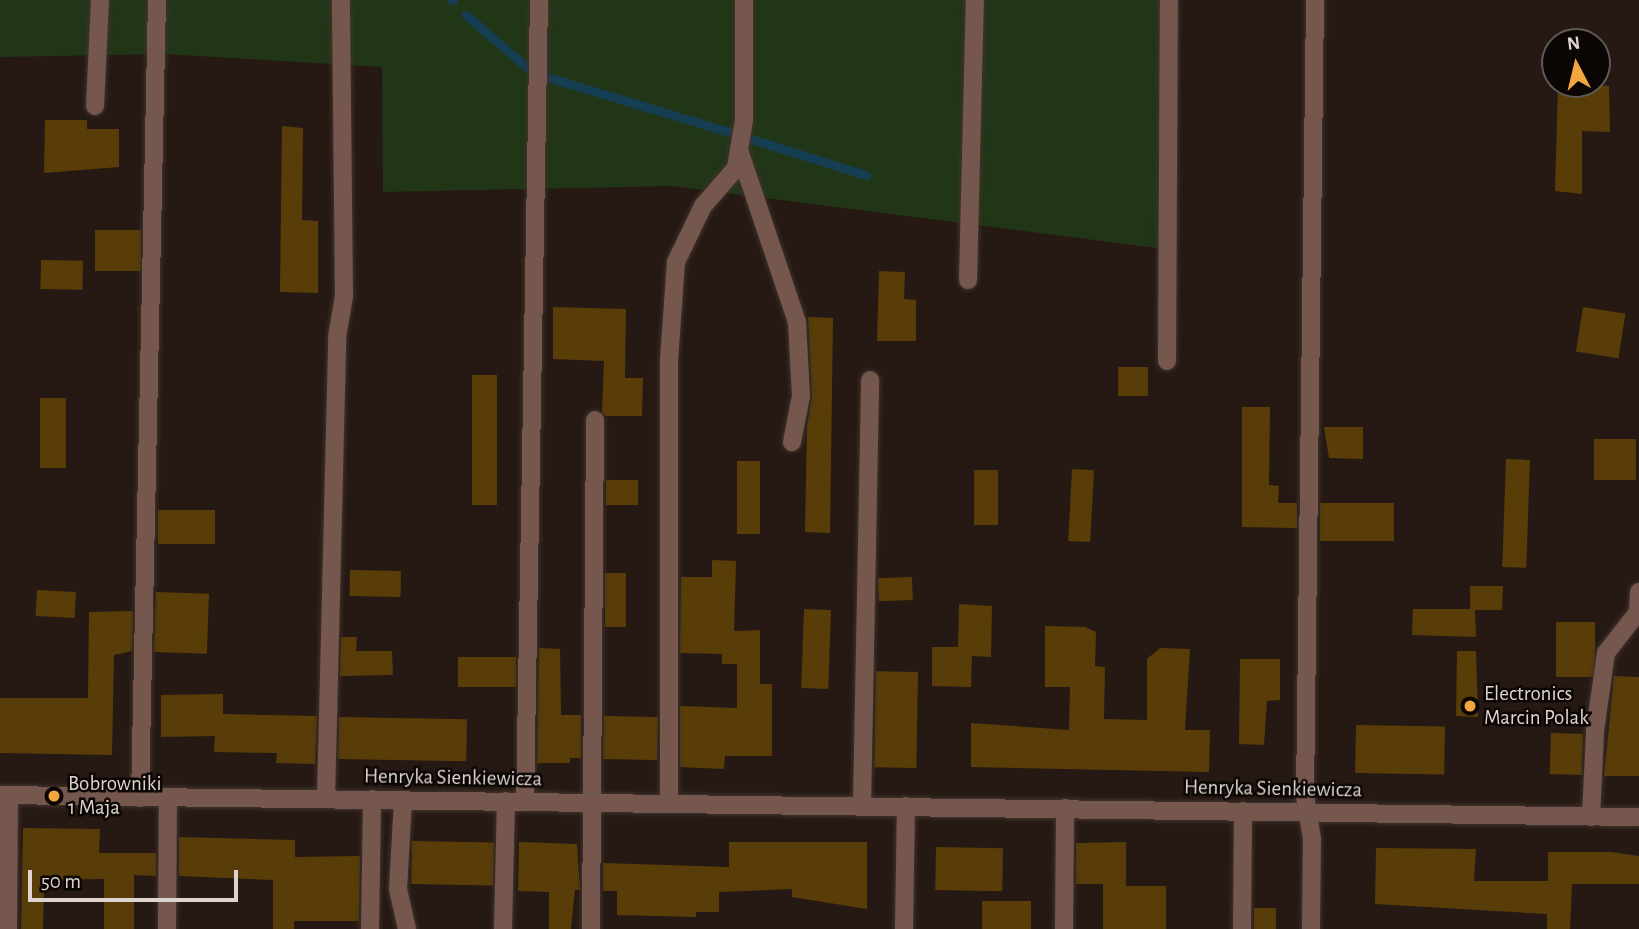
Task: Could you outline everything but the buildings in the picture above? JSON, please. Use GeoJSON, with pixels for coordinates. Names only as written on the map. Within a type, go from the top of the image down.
{"type":"FeatureCollection","features":[{"type":"Feature","properties":{"kind":"street"},"geometry":{"type":"LineString","coordinates":[[95,106],[100,0]]}},
{"type":"Feature","properties":{"kind":"street"},"geometry":{"type":"LineString","coordinates":[[140,798],[157,0]]}},
{"type":"Feature","properties":{"kind":"street"},"geometry":{"type":"LineString","coordinates":[[326,799],[337,337],[344,296],[341,0]]}},
{"type":"Feature","properties":{"kind":"street"},"geometry":{"type":"LineString","coordinates":[[525,802],[540,0]]}},
{"type":"Feature","properties":{"kind":"street"},"geometry":{"type":"LineString","coordinates":[[669,803],[669,361],[676,262],[703,206],[736,168],[744,120],[744,0]]}},
{"type":"Feature","properties":{"kind":"street"},"geometry":{"type":"LineString","coordinates":[[968,280],[975,0]]}},
{"type":"Feature","properties":{"kind":"street"},"geometry":{"type":"LineString","coordinates":[[1167,361],[1169,0]]}},
{"type":"Feature","properties":{"kind":"street"},"geometry":{"type":"LineString","coordinates":[[1311,929],[1308,812],[1315,0]]}},
{"type":"Feature","properties":{"kind":"street"},"geometry":{"type":"LineString","coordinates":[[739,150],[797,322],[801,396],[792,442]]}},
{"type":"Feature","properties":{"kind":"street"},"geometry":{"type":"LineString","coordinates":[[862,805],[870,380]]}},
{"type":"Feature","properties":{"kind":"street"},"geometry":{"type":"LineString","coordinates":[[592,929],[590,802],[595,420]]}},
{"type":"Feature","properties":{"kind":"street"},"geometry":{"type":"LineString","coordinates":[[1591,817],[1595,731],[1606,653],[1638,612],[1639,592]]}},
{"type":"Feature","properties":{"kind":"street"},"geometry":{"type":"LineString","coordinates":[[5,795],[8,929]]}},
{"type":"Feature","properties":{"kind":"street","name":"Henryka Sienkiewicza"},"geometry":{"type":"LineString","coordinates":[[5,795],[1639,817]]}},
{"type":"Feature","properties":{"kind":"street"},"geometry":{"type":"LineString","coordinates":[[167,929],[168,799]]}},
{"type":"Feature","properties":{"kind":"street"},"geometry":{"type":"LineString","coordinates":[[370,929],[372,799]]}},
{"type":"Feature","properties":{"kind":"street"},"geometry":{"type":"LineString","coordinates":[[403,800],[398,889],[407,929]]}},
{"type":"Feature","properties":{"kind":"street"},"geometry":{"type":"LineString","coordinates":[[503,929],[506,801]]}},
{"type":"Feature","properties":{"kind":"street"},"geometry":{"type":"LineString","coordinates":[[904,929],[906,806]]}},
{"type":"Feature","properties":{"kind":"street"},"geometry":{"type":"LineString","coordinates":[[1064,929],[1065,808]]}},
{"type":"Feature","properties":{"kind":"street"},"geometry":{"type":"LineString","coordinates":[[1242,929],[1243,811]]}},
{"type":"Feature","properties":{"kind":"green space"},"geometry":{"type":"Polygon","coordinates":[[[0,0],[1174,0],[1165,249],[672,186],[383,192],[382,67],[164,54],[0,57],[0,0]]]}},
{"type":"Feature","properties":{"kind":"waterway"},"geometry":{"type":"LineString","coordinates":[[466,15],[531,71]]}},
{"type":"Feature","properties":{"kind":"waterway"},"geometry":{"type":"LineString","coordinates":[[547,77],[732,133]]}},
{"type":"Feature","properties":{"kind":"waterway"},"geometry":{"type":"LineString","coordinates":[[751,139],[866,175]]}},
{"type":"Feature","properties":{"kind":"place","name":"Electronics Marcin Polak"},"geometry":{"type":"Point","coordinates":[1470,706]}},
{"type":"Feature","properties":{"kind":"place","name":"Bobrowniki 1 Maja"},"geometry":{"type":"Point","coordinates":[54,796]}}]}
